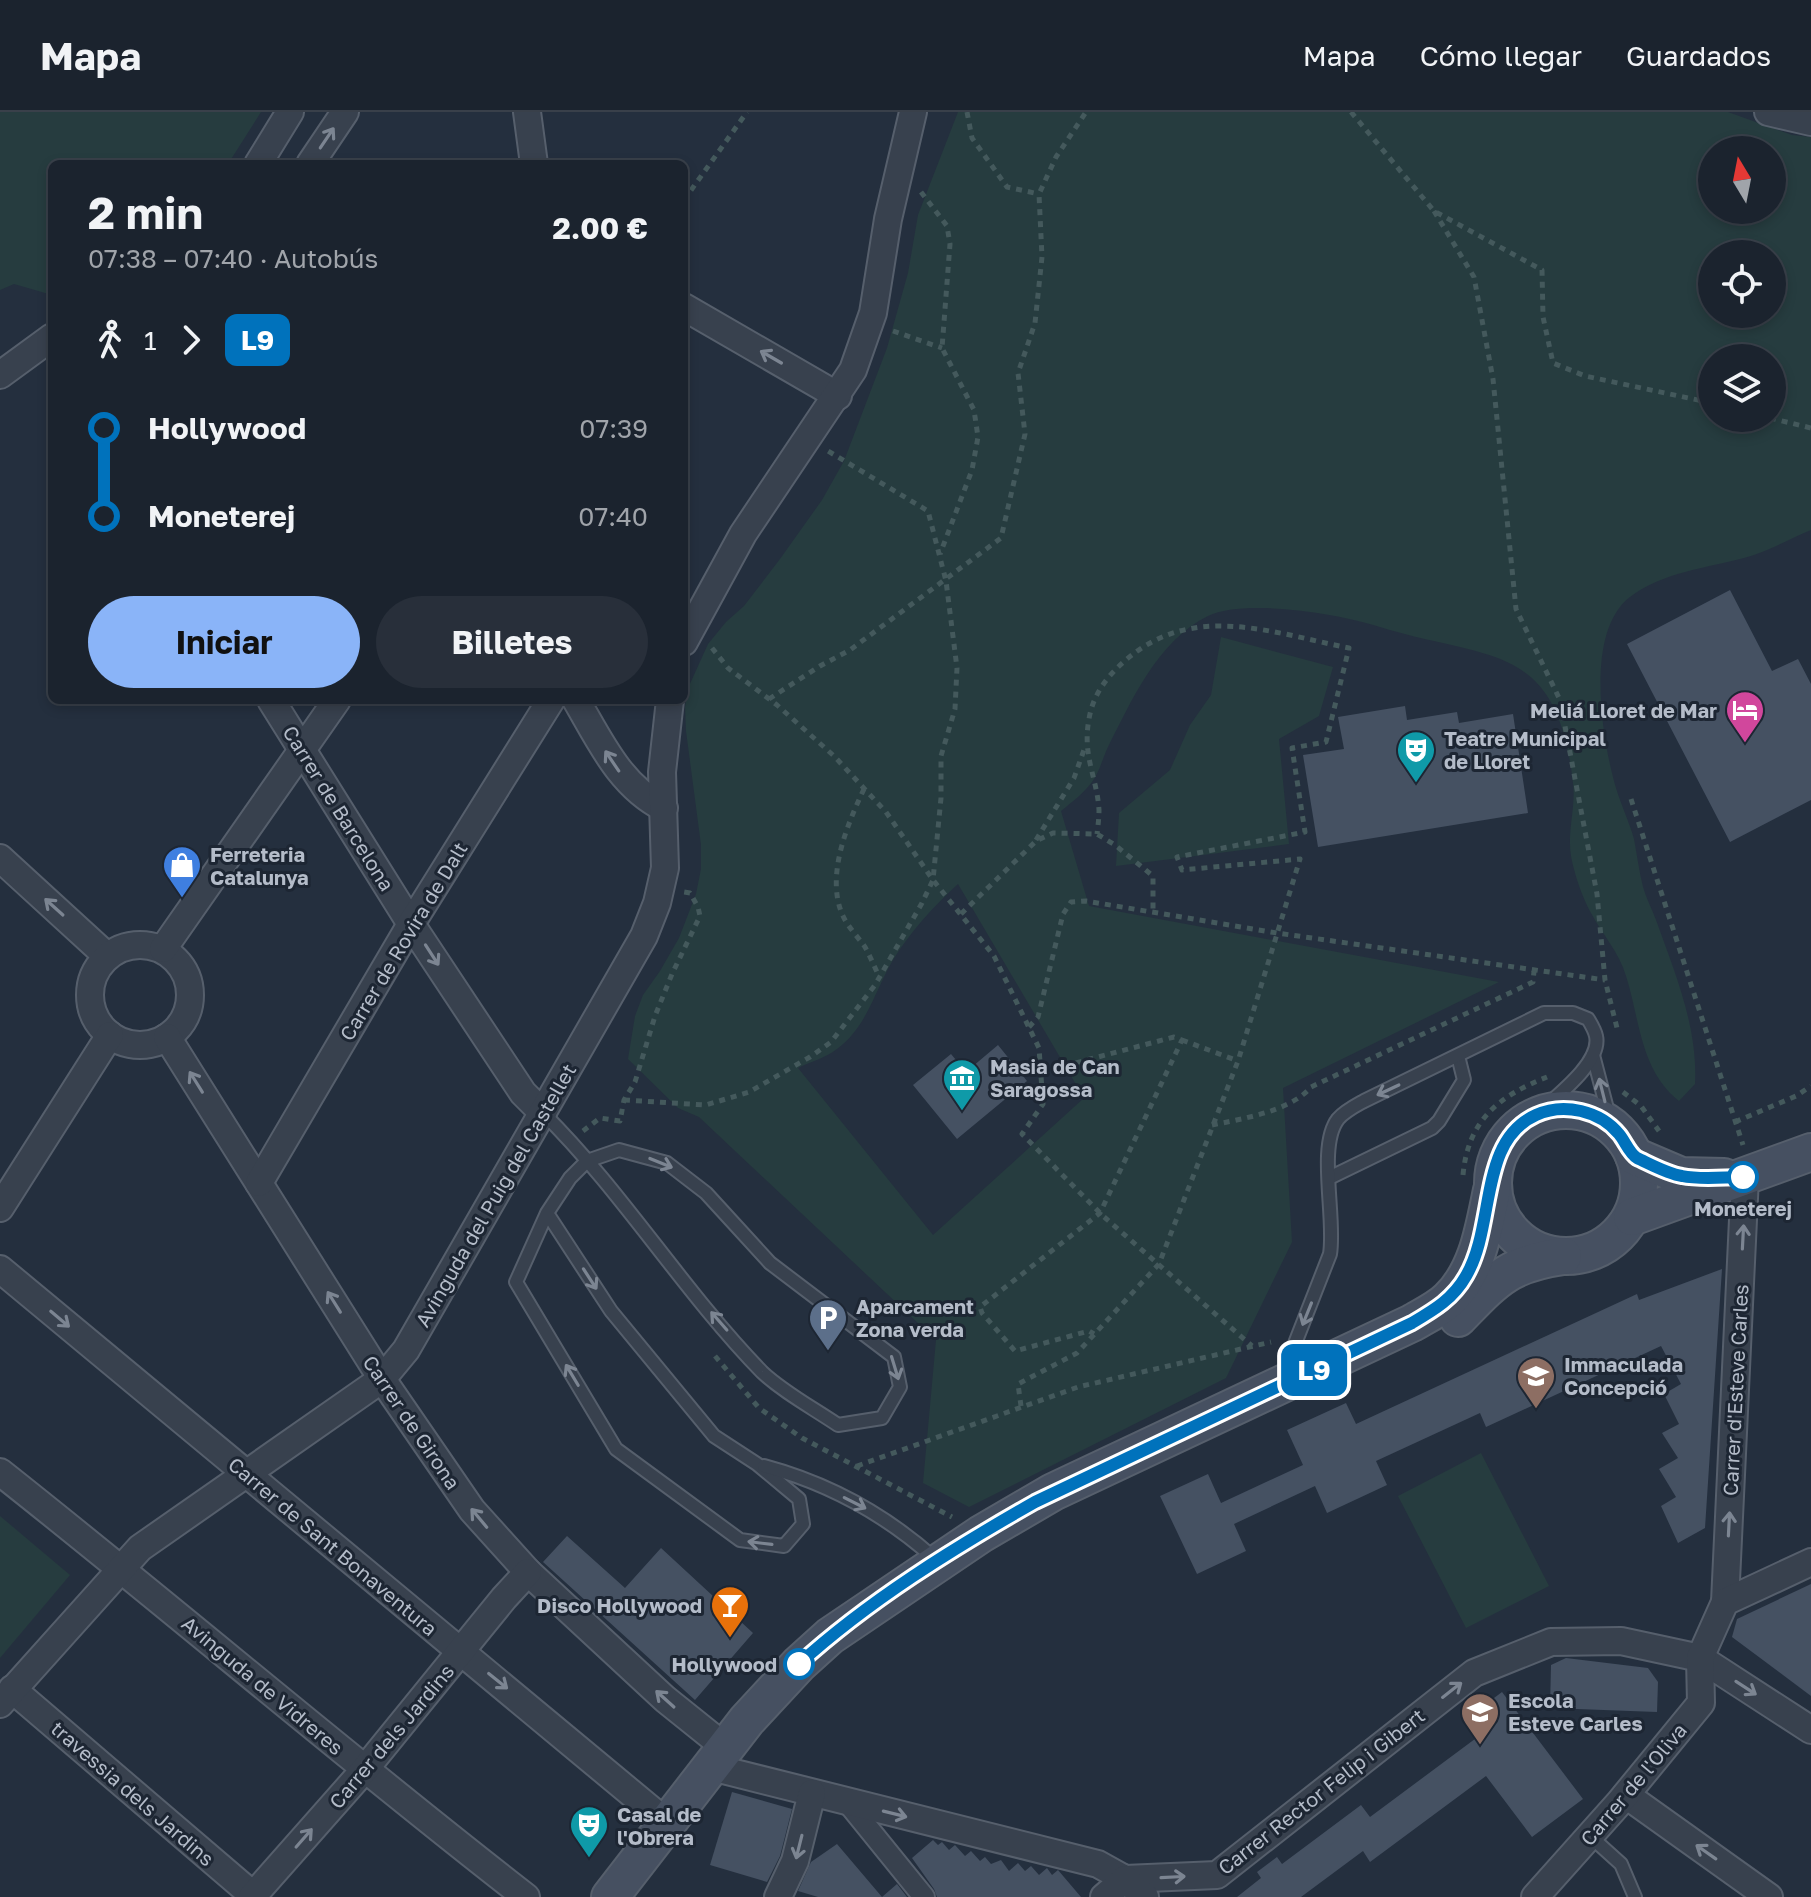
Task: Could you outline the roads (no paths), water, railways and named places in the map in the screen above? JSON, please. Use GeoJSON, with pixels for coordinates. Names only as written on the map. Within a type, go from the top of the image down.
{"type":"FeatureCollection","features":[{"type":"Feature","properties":{"kind":"main road"},"geometry":{"type":"LineString","coordinates":[[718,1758],[742,1743],[857,1642],[990,1554],[1100,1491],[1437,1332],[1459,1317],[1493,1281],[1517,1267],[1535,1260],[1584,1255],[1603,1247],[1620,1234],[1632,1217],[1638,1198],[1639,1177],[1634,1156],[1611,1124],[1581,1111],[1552,1110],[1537,1114],[1511,1133],[1496,1160],[1492,1190],[1495,1206],[1510,1230],[1524,1242],[1563,1256]]}},
{"type":"Feature","properties":{"kind":"main road"},"geometry":{"type":"LineString","coordinates":[[1634,1156],[1681,1176],[1742,1161],[1803,1152]]}},
{"type":"Feature","properties":{"kind":"main road"},"geometry":{"type":"LineString","coordinates":[[1632,1217],[1742,1161]]}},
{"type":"Feature","properties":{"kind":"main road"},"geometry":{"type":"LineString","coordinates":[[610,1897],[747,1720],[830,1636],[938,1562],[1053,1492],[1412,1323],[1448,1301],[1467,1276],[1475,1258],[1492,1190]]}},
{"type":"Feature","properties":{"kind":"street"},"geometry":{"type":"LineString","coordinates":[[260,160],[290,112]]}},
{"type":"Feature","properties":{"kind":"street"},"geometry":{"type":"LineString","coordinates":[[313,160],[345,112]]}},
{"type":"Feature","properties":{"kind":"street"},"geometry":{"type":"LineString","coordinates":[[527,112],[532,160]]}},
{"type":"Feature","properties":{"kind":"street"},"geometry":{"type":"LineString","coordinates":[[689,633],[743,534],[809,440],[853,370],[869,322],[913,112]]}},
{"type":"Feature","properties":{"kind":"street"},"geometry":{"type":"LineString","coordinates":[[1768,112],[1811,122]]}},
{"type":"Feature","properties":{"kind":"street"},"geometry":{"type":"LineString","coordinates":[[688,309],[838,396]]}},
{"type":"Feature","properties":{"kind":"street"},"geometry":{"type":"LineString","coordinates":[[0,375],[48,344]]}},
{"type":"Feature","properties":{"kind":"street","name":"Carrer de Barcelona"},"geometry":{"type":"LineString","coordinates":[[273,704],[411,924],[523,1093],[543,1113]]}},
{"type":"Feature","properties":{"kind":"street"},"geometry":{"type":"LineString","coordinates":[[163,949],[334,704]]}},
{"type":"Feature","properties":{"kind":"street","name":"Carrer de Rovira de Dalt"},"geometry":{"type":"LineString","coordinates":[[259,1183],[411,924],[548,704]]}},
{"type":"Feature","properties":{"kind":"street"},"geometry":{"type":"LineString","coordinates":[[578,704],[614,767],[650,801],[664,808]]}},
{"type":"Feature","properties":{"kind":"street","name":"Avinguda del Puig del Castellet"},"geometry":{"type":"LineString","coordinates":[[6,1696],[121,1567],[166,1527],[382,1379],[406,1350],[644,936],[661,889],[666,846],[664,737],[669,704]]}},
{"type":"Feature","properties":{"kind":"street"},"geometry":{"type":"LineString","coordinates":[[0,858],[107,956]]}},
{"type":"Feature","properties":{"kind":"street"},"geometry":{"type":"LineString","coordinates":[[133,944],[163,949],[183,968],[190,984],[186,1016],[167,1037],[143,1045],[131,1044],[110,1035],[93,1012],[90,994],[96,970],[107,956],[133,944]]}},
{"type":"Feature","properties":{"kind":"street"},"geometry":{"type":"LineString","coordinates":[[0,1208],[110,1035]]}},
{"type":"Feature","properties":{"kind":"street","name":"Carrer de Girona"},"geometry":{"type":"LineString","coordinates":[[167,1037],[382,1379],[472,1510],[528,1572],[665,1699],[718,1758]]}},
{"type":"Feature","properties":{"kind":"street","name":"Carrer d'Esteve Carles"},"geometry":{"type":"LineString","coordinates":[[1725,1602],[1742,1161]]}},
{"type":"Feature","properties":{"kind":"street","name":"Carrer de Sant Bonaventura"},"geometry":{"type":"LineString","coordinates":[[0,1269],[666,1822]]}},
{"type":"Feature","properties":{"kind":"street","name":"Avinguda de Vidreres"},"geometry":{"type":"LineString","coordinates":[[0,1472],[526,1897]]}},
{"type":"Feature","properties":{"kind":"street"},"geometry":{"type":"LineString","coordinates":[[1700,1658],[1725,1602],[1811,1562]]}},
{"type":"Feature","properties":{"kind":"street","name":"Carrer dels Jardins"},"geometry":{"type":"LineString","coordinates":[[253,1897],[365,1769],[528,1572]]}},
{"type":"Feature","properties":{"kind":"street","name":"Carrer Rector Felip i Gibert"},"geometry":{"type":"LineString","coordinates":[[718,1758],[812,1793],[1098,1864],[1125,1879],[1217,1875],[1474,1673],[1551,1642],[1621,1641],[1700,1658],[1811,1730]]}},
{"type":"Feature","properties":{"kind":"street","name":"Carrer de l'Oliva"},"geometry":{"type":"LineString","coordinates":[[1535,1897],[1626,1795],[1701,1703],[1700,1658]]}},
{"type":"Feature","properties":{"kind":"street","name":"travessia dels Jardins"},"geometry":{"type":"LineString","coordinates":[[6,1696],[253,1897]]}},
{"type":"Feature","properties":{"kind":"street"},"geometry":{"type":"LineString","coordinates":[[778,1897],[795,1861],[812,1793]]}},
{"type":"Feature","properties":{"kind":"street"},"geometry":{"type":"LineString","coordinates":[[1626,1795],[1769,1897]]}},
{"type":"Feature","properties":{"kind":"street"},"geometry":{"type":"LineString","coordinates":[[847,1802],[924,1897]]}},
{"type":"Feature","properties":{"kind":"street"},"geometry":{"type":"LineString","coordinates":[[1104,1897],[1125,1879],[1145,1897]]}},
{"type":"Feature","properties":{"kind":"lane"},"geometry":{"type":"LineString","coordinates":[[1276,1388],[1330,1254],[1333,1238],[1327,1149],[1330,1134],[1338,1120],[1348,1110],[1544,1013],[1573,1013],[1588,1019],[1597,1038],[1593,1055],[1573,1082],[1537,1114]]}},
{"type":"Feature","properties":{"kind":"lane"},"geometry":{"type":"LineString","coordinates":[[1593,1055],[1611,1124]]}},
{"type":"Feature","properties":{"kind":"lane"},"geometry":{"type":"LineString","coordinates":[[1329,1178],[1432,1128],[1464,1080],[1458,1056]]}},
{"type":"Feature","properties":{"kind":"lane"},"geometry":{"type":"LineString","coordinates":[[543,1113],[587,1161],[764,1374],[838,1425],[882,1418],[900,1387],[894,1357],[770,1263],[706,1193],[667,1163],[619,1150],[587,1161],[570,1178],[547,1213],[516,1282],[616,1449],[740,1540],[784,1546],[803,1524],[799,1499],[757,1464],[714,1436],[611,1311],[547,1213]]}},
{"type":"Feature","properties":{"kind":"lane"},"geometry":{"type":"LineString","coordinates":[[757,1464],[802,1476],[890,1521],[938,1562]]}},
{"type":"Feature","properties":{"kind":"lane"},"geometry":{"type":"LineString","coordinates":[[1590,1836],[1621,1864],[1635,1897]]}},
{"type":"Feature","properties":{"kind":"place","name":"Meliá Lloret de Mar"},"geometry":{"type":"Point","coordinates":[1745,744]}},
{"type":"Feature","properties":{"kind":"place","name":"Teatre Municipal de Lloret"},"geometry":{"type":"Point","coordinates":[1416,784]}},
{"type":"Feature","properties":{"kind":"place","name":"Ferreteria Catalunya"},"geometry":{"type":"Point","coordinates":[182,899]}},
{"type":"Feature","properties":{"kind":"place","name":"Masia de Can Saragossa"},"geometry":{"type":"Point","coordinates":[962,1112]}},
{"type":"Feature","properties":{"kind":"place","name":"Moneterej"},"geometry":{"type":"Point","coordinates":[1743,1177]}},
{"type":"Feature","properties":{"kind":"place","name":"Aparcament Zona verda"},"geometry":{"type":"Point","coordinates":[828,1352]}},
{"type":"Feature","properties":{"kind":"place","name":"Immaculada Concepció"},"geometry":{"type":"Point","coordinates":[1536,1410]}},
{"type":"Feature","properties":{"kind":"place","name":"Disco Hollywood"},"geometry":{"type":"Point","coordinates":[730,1639]}},
{"type":"Feature","properties":{"kind":"place","name":"Hollywood"},"geometry":{"type":"Point","coordinates":[799,1664]}},
{"type":"Feature","properties":{"kind":"place","name":"Escola Esteve Carles"},"geometry":{"type":"Point","coordinates":[1480,1746]}},
{"type":"Feature","properties":{"kind":"place","name":"Casal de l'Obrera"},"geometry":{"type":"Point","coordinates":[589,1859]}}]}
